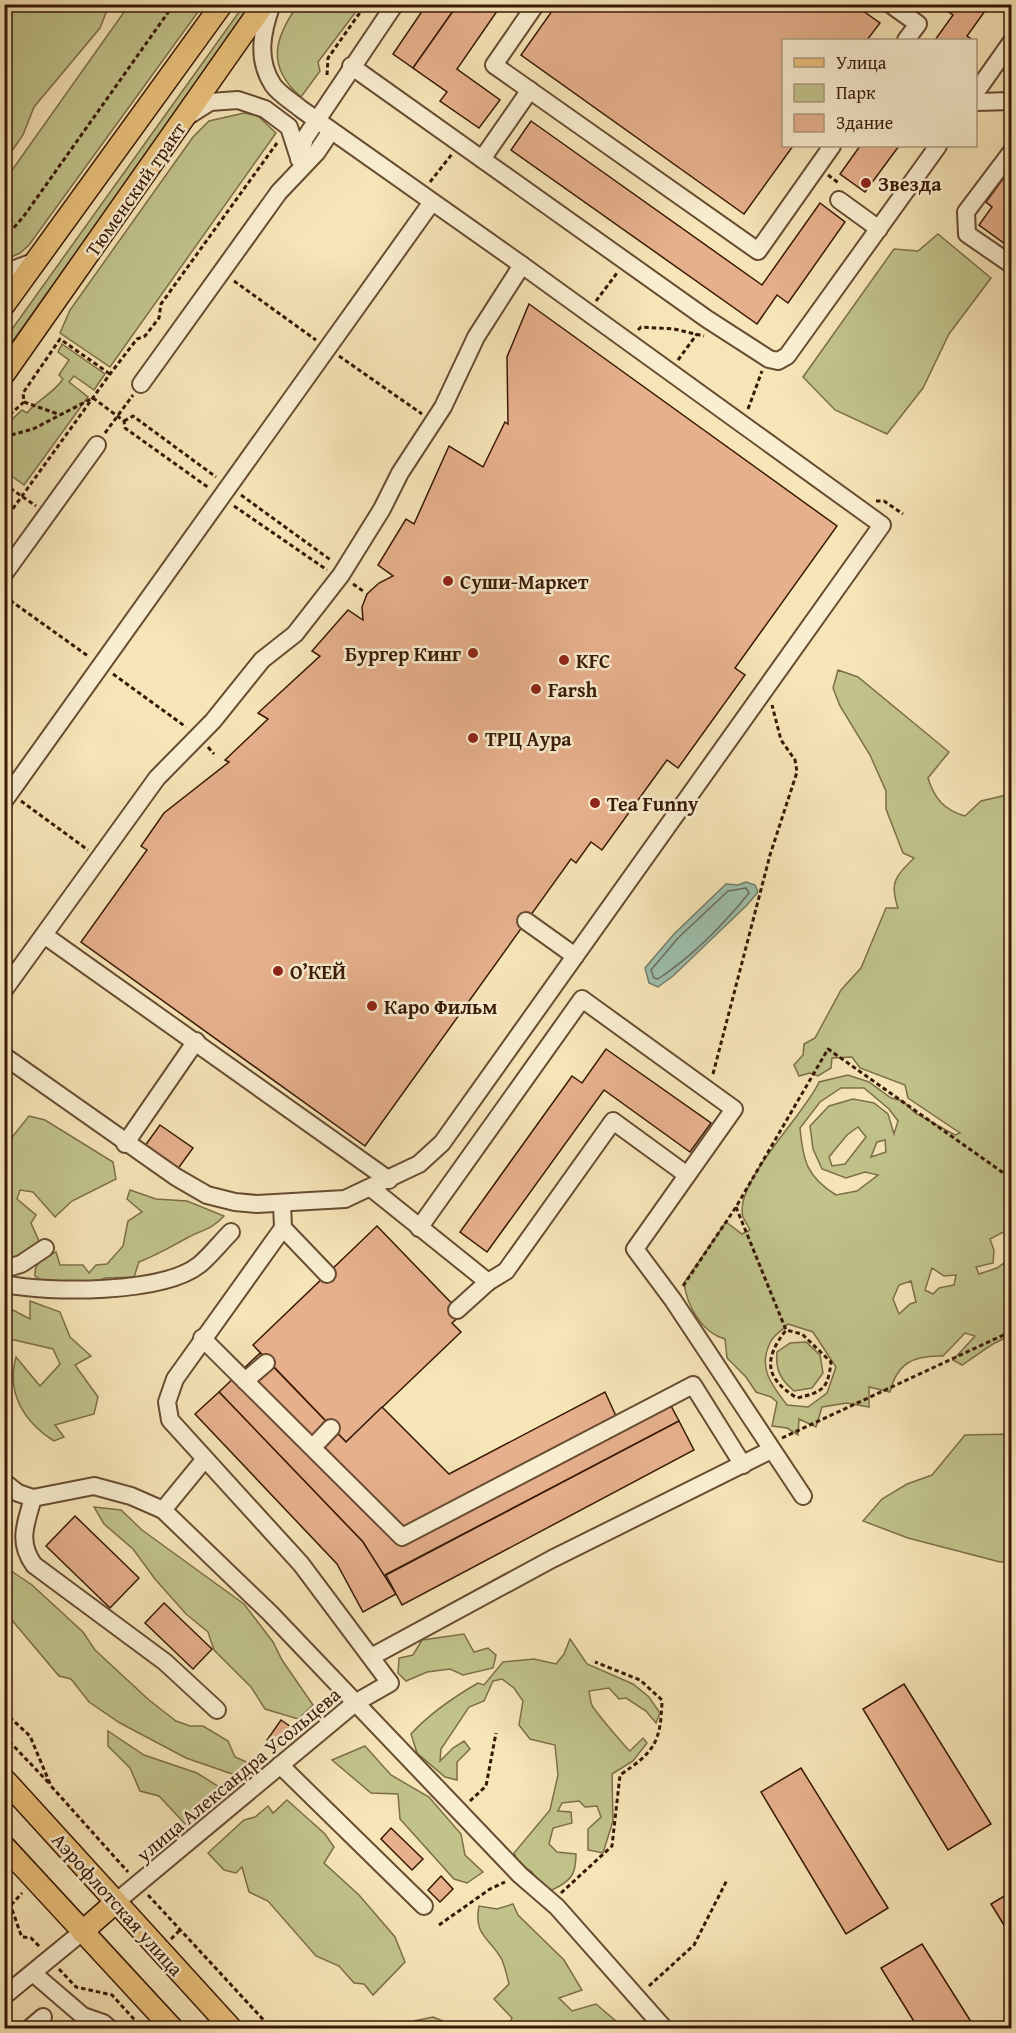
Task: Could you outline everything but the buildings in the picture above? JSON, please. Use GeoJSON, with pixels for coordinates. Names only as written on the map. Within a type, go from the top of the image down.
{"type":"FeatureCollection","features":[{"type":"Feature","properties":{"kind":"main road","name":"Тюменский тракт"},"geometry":{"type":"LineString","coordinates":[[4,305],[222,4]]}},
{"type":"Feature","properties":{"kind":"main road","name":"Тюменский тракт"},"geometry":{"type":"LineString","coordinates":[[4,374],[264,4]]}},
{"type":"Feature","properties":{"kind":"main road","name":"Аэрофлотская улица"},"geometry":{"type":"LineString","coordinates":[[4,1779],[231,2028]]}},
{"type":"Feature","properties":{"kind":"main road"},"geometry":{"type":"LineString","coordinates":[[4,1846],[172,2028]]}},
{"type":"Feature","properties":{"kind":"main road"},"geometry":{"type":"LineString","coordinates":[[82,1932],[116,1902]]}},
{"type":"Feature","properties":{"kind":"street"},"geometry":{"type":"LineString","coordinates":[[4,1056],[125,1144],[207,1195],[257,1204],[345,1199],[419,1164],[442,1143],[882,525],[588,312],[331,131],[273,86],[262,58],[262,28],[272,4]]}},
{"type":"Feature","properties":{"kind":"street"},"geometry":{"type":"LineString","coordinates":[[141,384],[296,167],[305,138],[351,66],[395,4]]}},
{"type":"Feature","properties":{"kind":"street"},"geometry":{"type":"LineString","coordinates":[[536,4],[494,65],[758,251],[831,147]]}},
{"type":"Feature","properties":{"kind":"street"},"geometry":{"type":"LineString","coordinates":[[890,4],[918,24],[907,39]]}},
{"type":"Feature","properties":{"kind":"street"},"geometry":{"type":"LineString","coordinates":[[977,89],[1011,41]]}},
{"type":"Feature","properties":{"kind":"street"},"geometry":{"type":"LineString","coordinates":[[351,66],[707,319],[769,359],[778,361],[787,356],[937,147]]}},
{"type":"Feature","properties":{"kind":"street"},"geometry":{"type":"LineString","coordinates":[[482,159],[530,90]]}},
{"type":"Feature","properties":{"kind":"street"},"geometry":{"type":"LineString","coordinates":[[185,118],[210,102],[238,100],[265,109],[289,127],[296,167]]}},
{"type":"Feature","properties":{"kind":"street"},"geometry":{"type":"LineString","coordinates":[[977,102],[1011,101]]}},
{"type":"Feature","properties":{"kind":"street"},"geometry":{"type":"LineString","coordinates":[[296,167],[305,166],[331,131]]}},
{"type":"Feature","properties":{"kind":"street"},"geometry":{"type":"LineString","coordinates":[[1011,151],[966,212],[967,234],[1011,265]]}},
{"type":"Feature","properties":{"kind":"street"},"geometry":{"type":"LineString","coordinates":[[7,797],[427,198]]}},
{"type":"Feature","properties":{"kind":"street"},"geometry":{"type":"LineString","coordinates":[[839,200],[879,229]]}},
{"type":"Feature","properties":{"kind":"street"},"geometry":{"type":"LineString","coordinates":[[4,273],[36,261]]}},
{"type":"Feature","properties":{"kind":"street"},"geometry":{"type":"LineString","coordinates":[[4,990],[156,778],[213,721],[262,660],[295,634],[341,575],[382,509],[400,473],[443,407],[476,337],[522,265]]}},
{"type":"Feature","properties":{"kind":"street"},"geometry":{"type":"LineString","coordinates":[[8,563],[97,445]]}},
{"type":"Feature","properties":{"kind":"street"},"geometry":{"type":"LineString","coordinates":[[526,921],[575,956]]}},
{"type":"Feature","properties":{"kind":"street"},"geometry":{"type":"LineString","coordinates":[[44,935],[389,1180]]}},
{"type":"Feature","properties":{"kind":"street"},"geometry":{"type":"LineString","coordinates":[[419,1228],[582,999],[734,1109],[635,1249],[673,1300],[803,1496]]}},
{"type":"Feature","properties":{"kind":"street"},"geometry":{"type":"LineString","coordinates":[[125,1144],[196,1041]]}},
{"type":"Feature","properties":{"kind":"street"},"geometry":{"type":"LineString","coordinates":[[457,1310],[488,1282],[506,1271],[613,1121],[687,1175]]}},
{"type":"Feature","properties":{"kind":"street"},"geometry":{"type":"LineString","coordinates":[[371,1188],[488,1282]]}},
{"type":"Feature","properties":{"kind":"street"},"geometry":{"type":"LineString","coordinates":[[282,1203],[283,1228],[202,1338],[175,1379],[167,1402],[170,1420],[301,1564],[371,1657],[552,1559],[743,1465],[770,1447]]}},
{"type":"Feature","properties":{"kind":"street"},"geometry":{"type":"LineString","coordinates":[[283,1228],[327,1274]]}},
{"type":"Feature","properties":{"kind":"street"},"geometry":{"type":"LineString","coordinates":[[4,1284],[79,1291],[119,1288],[179,1275],[198,1266],[231,1232]]}},
{"type":"Feature","properties":{"kind":"street"},"geometry":{"type":"LineString","coordinates":[[4,1269],[21,1264],[45,1248]]}},
{"type":"Feature","properties":{"kind":"street"},"geometry":{"type":"LineString","coordinates":[[202,1338],[402,1537],[693,1385],[743,1465]]}},
{"type":"Feature","properties":{"kind":"street"},"geometry":{"type":"LineString","coordinates":[[246,1381],[266,1363]]}},
{"type":"Feature","properties":{"kind":"street"},"geometry":{"type":"LineString","coordinates":[[313,1447],[331,1428]]}},
{"type":"Feature","properties":{"kind":"street"},"geometry":{"type":"LineString","coordinates":[[163,1510],[204,1460]]}},
{"type":"Feature","properties":{"kind":"street"},"geometry":{"type":"LineString","coordinates":[[4,1482],[18,1492],[33,1497],[94,1486],[131,1496],[163,1510],[270,1612],[355,1703],[461,1810],[520,1875],[551,1902],[664,2028]]}},
{"type":"Feature","properties":{"kind":"street"},"geometry":{"type":"LineString","coordinates":[[33,1497],[25,1528],[25,1552],[34,1565],[165,1662],[217,1710]]}},
{"type":"Feature","properties":{"kind":"street","name":"улица Александра Усольцева"},"geometry":{"type":"LineString","coordinates":[[116,1902],[355,1703],[390,1683],[371,1657]]}},
{"type":"Feature","properties":{"kind":"street"},"geometry":{"type":"LineString","coordinates":[[280,1765],[424,1906]]}},
{"type":"Feature","properties":{"kind":"street"},"geometry":{"type":"LineString","coordinates":[[4,1996],[34,1974],[82,1932]]}},
{"type":"Feature","properties":{"kind":"street"},"geometry":{"type":"LineString","coordinates":[[34,1974],[83,2016],[103,2023],[109,2028]]}},
{"type":"Feature","properties":{"kind":"street"},"geometry":{"type":"LineString","coordinates":[[30,2028],[43,2017]]}},
{"type":"Feature","properties":{"kind":"path"},"geometry":{"type":"LineString","coordinates":[[4,239],[24,216],[174,4]]}},
{"type":"Feature","properties":{"kind":"path"},"geometry":{"type":"LineString","coordinates":[[321,84],[327,76],[328,58],[366,4]]}},
{"type":"Feature","properties":{"kind":"path"},"geometry":{"type":"LineString","coordinates":[[4,521],[110,374],[137,339],[145,336],[159,318],[161,304],[289,127]]}},
{"type":"Feature","properties":{"kind":"path"},"geometry":{"type":"LineString","coordinates":[[427,198],[460,143]]}},
{"type":"Feature","properties":{"kind":"path"},"geometry":{"type":"LineString","coordinates":[[588,312],[618,270]]}},
{"type":"Feature","properties":{"kind":"path"},"geometry":{"type":"LineString","coordinates":[[628,341],[641,327],[674,329],[708,337]]}},
{"type":"Feature","properties":{"kind":"path"},"geometry":{"type":"LineString","coordinates":[[670,372],[700,329]]}},
{"type":"Feature","properties":{"kind":"path"},"geometry":{"type":"LineString","coordinates":[[24,402],[23,393],[60,339],[110,374]]}},
{"type":"Feature","properties":{"kind":"path"},"geometry":{"type":"LineString","coordinates":[[747,411],[756,381],[769,359]]}},
{"type":"Feature","properties":{"kind":"path"},"geometry":{"type":"LineString","coordinates":[[97,445],[141,384]]}},
{"type":"Feature","properties":{"kind":"path"},"geometry":{"type":"LineString","coordinates":[[4,437],[33,429],[58,414],[93,398]]}},
{"type":"Feature","properties":{"kind":"path"},"geometry":{"type":"LineString","coordinates":[[93,398],[124,421]]}},
{"type":"Feature","properties":{"kind":"path"},"geometry":{"type":"LineString","coordinates":[[24,402],[58,414]]}},
{"type":"Feature","properties":{"kind":"path"},"geometry":{"type":"LineString","coordinates":[[4,420],[24,402]]}},
{"type":"Feature","properties":{"kind":"path"},"geometry":{"type":"LineString","coordinates":[[4,484],[47,514]]}},
{"type":"Feature","properties":{"kind":"path"},"geometry":{"type":"LineString","coordinates":[[709,1091],[770,855],[797,772],[795,760],[781,740],[768,686]]}},
{"type":"Feature","properties":{"kind":"path"},"geometry":{"type":"LineString","coordinates":[[7,797],[99,858]]}},
{"type":"Feature","properties":{"kind":"path"},"geometry":{"type":"LineString","coordinates":[[673,1300],[736,1207],[828,1049],[1011,1179]]}},
{"type":"Feature","properties":{"kind":"path"},"geometry":{"type":"LineString","coordinates":[[736,1207],[786,1330]]}},
{"type":"Feature","properties":{"kind":"path"},"geometry":{"type":"LineString","coordinates":[[786,1330],[802,1334],[831,1362],[829,1382],[817,1393],[796,1398],[777,1386],[769,1368],[775,1344],[786,1330]]}},
{"type":"Feature","properties":{"kind":"path"},"geometry":{"type":"LineString","coordinates":[[770,1447],[1011,1331]]}},
{"type":"Feature","properties":{"kind":"path"},"geometry":{"type":"LineString","coordinates":[[551,1902],[612,1846],[620,1775],[647,1756],[662,1728],[662,1701],[640,1680],[595,1662]]}},
{"type":"Feature","properties":{"kind":"path"},"geometry":{"type":"LineString","coordinates":[[461,1810],[486,1786],[496,1734]]}},
{"type":"Feature","properties":{"kind":"path"},"geometry":{"type":"LineString","coordinates":[[4,1736],[51,1786]]}},
{"type":"Feature","properties":{"kind":"path"},"geometry":{"type":"LineString","coordinates":[[440,1925],[490,1889],[520,1875]]}},
{"type":"Feature","properties":{"kind":"path"},"geometry":{"type":"LineString","coordinates":[[636,1998],[694,1945],[727,1880]]}},
{"type":"Feature","properties":{"kind":"path"},"geometry":{"type":"LineString","coordinates":[[4,1898],[11,1905],[14,1920],[22,1937],[31,1938],[76,1987],[112,1995],[142,2028]]}},
{"type":"Feature","properties":{"kind":"green space"},"geometry":{"type":"Polygon","coordinates":[[[5,4],[109,5],[100,28],[34,107],[23,135],[5,161],[5,4]]]}},
{"type":"Feature","properties":{"kind":"green space"},"geometry":{"type":"Polygon","coordinates":[[[129,5],[203,5],[29,245],[20,253],[5,260],[5,180],[129,5]]]}},
{"type":"Feature","properties":{"kind":"green space"},"geometry":{"type":"Polygon","coordinates":[[[244,5],[253,5],[5,352],[5,339],[244,5]]]}},
{"type":"Feature","properties":{"kind":"green space"},"geometry":{"type":"Polygon","coordinates":[[[298,5],[361,5],[318,62],[320,71],[301,97],[282,75],[277,52],[283,29],[298,5]]]}},
{"type":"Feature","properties":{"kind":"green space"},"geometry":{"type":"Polygon","coordinates":[[[244,113],[258,116],[276,133],[110,367],[60,333],[70,310],[193,137],[209,121],[244,113]]]}},
{"type":"Feature","properties":{"kind":"green space"},"geometry":{"type":"Polygon","coordinates":[[[938,234],[991,278],[949,334],[923,388],[887,434],[835,410],[803,377],[894,249],[918,251],[938,234]]]}},
{"type":"Feature","properties":{"kind":"green space"},"geometry":{"type":"Polygon","coordinates":[[[62,344],[105,374],[94,390],[74,376],[69,382],[88,397],[24,485],[5,471],[5,426],[22,410],[27,413],[63,379],[59,375],[69,360],[58,352],[62,344]]]}},
{"type":"Feature","properties":{"kind":"green space"},"geometry":{"type":"Polygon","coordinates":[[[838,670],[858,677],[949,752],[928,778],[933,792],[951,810],[965,816],[981,801],[1011,794],[1011,1228],[990,1239],[994,1250],[993,1263],[976,1267],[979,1274],[997,1268],[1011,1258],[1011,1335],[962,1365],[953,1360],[975,1336],[965,1333],[943,1356],[923,1357],[908,1363],[897,1374],[890,1392],[869,1387],[869,1407],[847,1403],[822,1407],[816,1427],[799,1419],[798,1435],[787,1428],[772,1426],[777,1402],[771,1397],[756,1392],[746,1377],[727,1358],[725,1339],[709,1331],[697,1317],[688,1301],[684,1283],[726,1222],[742,1234],[750,1230],[743,1217],[743,1203],[749,1186],[772,1148],[812,1095],[819,1082],[848,1075],[869,1082],[891,1098],[903,1101],[915,1113],[955,1135],[960,1133],[908,1098],[905,1085],[860,1068],[852,1057],[832,1058],[831,1068],[818,1076],[810,1073],[799,1076],[794,1065],[803,1055],[804,1044],[815,1038],[841,990],[861,968],[886,908],[898,908],[894,886],[899,875],[914,858],[903,853],[886,809],[886,791],[870,755],[840,706],[833,688],[838,670]],[[841,1088],[820,1102],[800,1128],[808,1167],[819,1182],[836,1195],[857,1191],[878,1175],[865,1172],[846,1178],[822,1169],[813,1149],[810,1126],[829,1106],[853,1099],[874,1103],[888,1114],[894,1134],[898,1121],[889,1109],[864,1088],[841,1088]],[[858,1127],[847,1135],[829,1157],[832,1166],[845,1164],[866,1137],[858,1127]],[[885,1140],[877,1142],[871,1157],[886,1152],[885,1140]],[[932,1268],[925,1290],[933,1294],[939,1288],[954,1285],[956,1275],[944,1276],[932,1268]],[[911,1281],[899,1285],[893,1299],[899,1314],[910,1304],[916,1302],[911,1281]],[[788,1324],[772,1339],[765,1359],[766,1367],[771,1382],[787,1405],[808,1407],[827,1393],[836,1367],[813,1332],[788,1324]]]}},
{"type":"Feature","properties":{"kind":"green space"},"geometry":{"type":"Polygon","coordinates":[[[29,1116],[45,1120],[113,1162],[116,1179],[72,1201],[55,1217],[33,1192],[20,1190],[17,1199],[36,1215],[31,1223],[39,1241],[15,1259],[5,1255],[5,1146],[29,1116]]]}},
{"type":"Feature","properties":{"kind":"green space"},"geometry":{"type":"Polygon","coordinates":[[[130,1190],[156,1199],[187,1201],[224,1216],[211,1227],[139,1262],[134,1277],[105,1278],[89,1285],[44,1282],[35,1276],[38,1263],[56,1252],[60,1265],[83,1265],[89,1273],[96,1265],[107,1264],[123,1246],[128,1221],[142,1212],[127,1199],[130,1190]]]}},
{"type":"Feature","properties":{"kind":"green space"},"geometry":{"type":"Polygon","coordinates":[[[30,1301],[60,1312],[70,1337],[91,1356],[75,1365],[98,1397],[94,1414],[55,1425],[64,1437],[54,1441],[26,1416],[16,1394],[14,1370],[16,1357],[40,1386],[60,1364],[53,1349],[10,1339],[5,1335],[5,1309],[11,1309],[30,1319],[30,1301]]]}},
{"type":"Feature","properties":{"kind":"green space"},"geometry":{"type":"Polygon","coordinates":[[[806,1342],[820,1355],[823,1373],[812,1388],[794,1391],[780,1374],[777,1352],[790,1343],[806,1342]]]}},
{"type":"Feature","properties":{"kind":"green space"},"geometry":{"type":"Polygon","coordinates":[[[1011,1434],[1011,1561],[1000,1562],[908,1538],[863,1521],[882,1499],[907,1484],[932,1475],[965,1435],[1011,1434]]]}},
{"type":"Feature","properties":{"kind":"green space"},"geometry":{"type":"Polygon","coordinates":[[[94,1507],[121,1510],[142,1530],[244,1604],[273,1642],[282,1660],[313,1705],[298,1719],[265,1709],[251,1687],[214,1650],[208,1632],[186,1614],[155,1579],[133,1549],[104,1524],[94,1507]]]}},
{"type":"Feature","properties":{"kind":"green space"},"geometry":{"type":"Polygon","coordinates":[[[7,1568],[32,1585],[83,1632],[95,1650],[149,1700],[176,1721],[190,1726],[203,1726],[228,1741],[235,1757],[249,1763],[241,1777],[186,1758],[120,1723],[89,1702],[71,1679],[59,1676],[5,1612],[5,1569],[7,1568]]]}},
{"type":"Feature","properties":{"kind":"green space"},"geometry":{"type":"Polygon","coordinates":[[[464,1634],[474,1652],[488,1648],[496,1655],[493,1668],[463,1675],[450,1669],[427,1672],[406,1681],[398,1673],[399,1658],[413,1655],[422,1640],[464,1634]]]}},
{"type":"Feature","properties":{"kind":"green space"},"geometry":{"type":"Polygon","coordinates":[[[570,1639],[587,1664],[633,1684],[649,1697],[660,1713],[656,1723],[646,1711],[626,1698],[619,1699],[609,1688],[589,1691],[594,1708],[630,1751],[643,1738],[647,1743],[633,1761],[612,1774],[613,1821],[603,1853],[588,1850],[588,1829],[601,1817],[597,1806],[585,1807],[579,1801],[562,1803],[558,1811],[571,1812],[572,1823],[553,1828],[549,1844],[557,1852],[576,1854],[576,1861],[568,1880],[552,1890],[538,1884],[532,1872],[519,1863],[514,1853],[550,1810],[558,1775],[555,1745],[530,1739],[519,1725],[523,1701],[514,1688],[502,1679],[493,1681],[484,1701],[469,1707],[441,1749],[440,1761],[464,1741],[470,1749],[457,1762],[457,1780],[445,1777],[417,1753],[411,1734],[451,1700],[478,1683],[484,1685],[503,1662],[534,1659],[556,1664],[564,1654],[570,1639]]]}},
{"type":"Feature","properties":{"kind":"green space"},"geometry":{"type":"Polygon","coordinates":[[[108,1731],[144,1755],[197,1773],[224,1790],[186,1825],[159,1796],[140,1791],[130,1768],[108,1746],[108,1731]]]}},
{"type":"Feature","properties":{"kind":"green space"},"geometry":{"type":"Polygon","coordinates":[[[365,1746],[391,1775],[429,1797],[461,1834],[465,1855],[483,1872],[467,1883],[454,1879],[400,1819],[398,1794],[371,1793],[332,1760],[365,1746]]]}},
{"type":"Feature","properties":{"kind":"green space"},"geometry":{"type":"Polygon","coordinates":[[[287,1800],[325,1834],[334,1847],[324,1863],[359,1895],[395,1937],[405,1962],[373,1995],[364,1984],[354,1983],[339,1966],[316,1956],[268,1901],[249,1892],[242,1867],[236,1873],[224,1870],[208,1853],[244,1820],[255,1817],[268,1806],[273,1813],[287,1800]]]}},
{"type":"Feature","properties":{"kind":"green space"},"geometry":{"type":"Polygon","coordinates":[[[513,1904],[518,1915],[564,1960],[582,1990],[559,1998],[572,2011],[596,2004],[624,2028],[507,2028],[512,2018],[494,1999],[509,1984],[507,1975],[498,1953],[481,1931],[478,1916],[479,1906],[497,1909],[513,1904]]]}},
{"type":"Feature","properties":{"kind":"green space"},"geometry":{"type":"Polygon","coordinates":[[[433,2017],[460,2028],[411,2028],[414,2021],[433,2017]]]}},
{"type":"Feature","properties":{"kind":"water"},"geometry":{"type":"Polygon","coordinates":[[[746,882],[755,885],[758,892],[747,905],[673,976],[658,987],[649,983],[645,968],[674,934],[726,884],[738,885],[746,882]]]}},
{"type":"Feature","properties":{"kind":"place","name":"Звезда"},"geometry":{"type":"Point","coordinates":[866,183]}},
{"type":"Feature","properties":{"kind":"place","name":"Суши-Маркет"},"geometry":{"type":"Point","coordinates":[448,581]}},
{"type":"Feature","properties":{"kind":"place","name":"Бургер Кинг"},"geometry":{"type":"Point","coordinates":[473,653]}},
{"type":"Feature","properties":{"kind":"place","name":"KFC"},"geometry":{"type":"Point","coordinates":[564,660]}},
{"type":"Feature","properties":{"kind":"place","name":"Farsh"},"geometry":{"type":"Point","coordinates":[536,689]}},
{"type":"Feature","properties":{"kind":"place","name":"ТРЦ Аура"},"geometry":{"type":"Point","coordinates":[473,738]}},
{"type":"Feature","properties":{"kind":"place","name":"Tea Funny"},"geometry":{"type":"Point","coordinates":[595,803]}},
{"type":"Feature","properties":{"kind":"place","name":"О’КЕЙ"},"geometry":{"type":"Point","coordinates":[278,971]}},
{"type":"Feature","properties":{"kind":"place","name":"Каро Фильм"},"geometry":{"type":"Point","coordinates":[372,1006]}}]}
